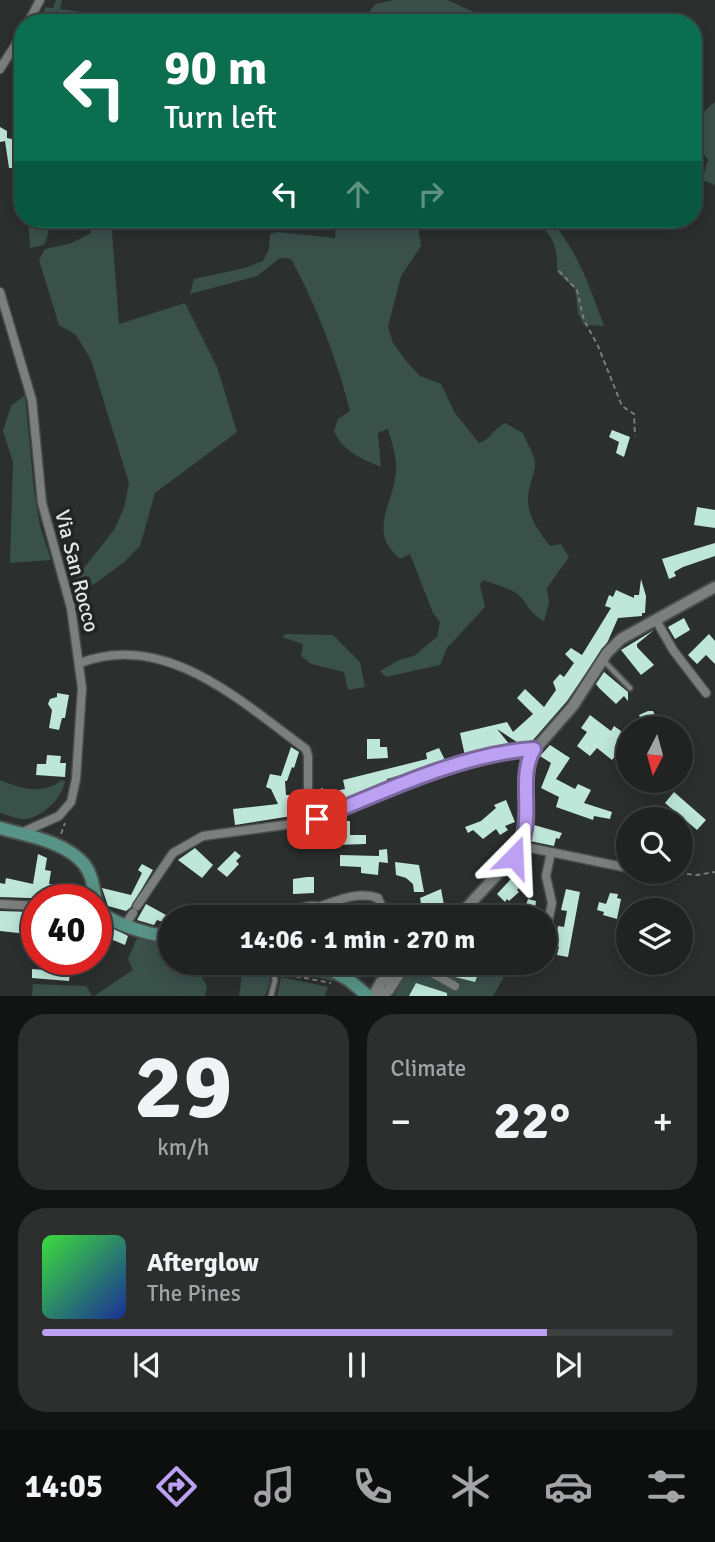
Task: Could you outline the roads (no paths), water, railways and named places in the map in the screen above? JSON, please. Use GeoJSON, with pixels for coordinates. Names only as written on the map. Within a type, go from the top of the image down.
{"type":"FeatureCollection","features":[{"type":"Feature","properties":{"kind":"main road"},"geometry":{"type":"LineString","coordinates":[[0,828],[58,845],[75,856],[89,871],[92,884]]}},
{"type":"Feature","properties":{"kind":"main road"},"geometry":{"type":"LineString","coordinates":[[112,918],[158,934]]}},
{"type":"Feature","properties":{"kind":"main road"},"geometry":{"type":"LineString","coordinates":[[340,975],[371,996]]}},
{"type":"Feature","properties":{"kind":"street"},"geometry":{"type":"LineString","coordinates":[[0,69],[14,47]]}},
{"type":"Feature","properties":{"kind":"street","name":"Via San Rocco"},"geometry":{"type":"LineString","coordinates":[[0,292],[32,400],[42,503],[67,593],[80,663],[80,718],[71,802],[59,816],[21,834]]}},
{"type":"Feature","properties":{"kind":"street"},"geometry":{"type":"LineString","coordinates":[[469,905],[521,846],[527,822],[528,766],[534,749],[573,706],[603,659],[621,639],[715,587]]}},
{"type":"Feature","properties":{"kind":"street"},"geometry":{"type":"LineString","coordinates":[[656,620],[673,650],[706,692]]}},
{"type":"Feature","properties":{"kind":"street"},"geometry":{"type":"LineString","coordinates":[[80,663],[106,654],[140,655],[180,666],[217,685],[306,749],[308,793]]}},
{"type":"Feature","properties":{"kind":"street"},"geometry":{"type":"LineString","coordinates":[[125,925],[173,853],[203,836],[267,830],[466,763],[511,751],[534,749]]}},
{"type":"Feature","properties":{"kind":"street"},"geometry":{"type":"LineString","coordinates":[[521,846],[616,866]]}},
{"type":"Feature","properties":{"kind":"street"},"geometry":{"type":"LineString","coordinates":[[551,852],[547,876],[552,905]]}},
{"type":"Feature","properties":{"kind":"street"},"geometry":{"type":"LineString","coordinates":[[366,895],[378,898],[381,905],[375,912],[356,916],[321,906],[347,897],[366,895]]}},
{"type":"Feature","properties":{"kind":"street"},"geometry":{"type":"LineString","coordinates":[[0,904],[21,905]]}},
{"type":"Feature","properties":{"kind":"street"},"geometry":{"type":"LineString","coordinates":[[371,996],[384,991],[399,975]]}},
{"type":"Feature","properties":{"kind":"street"},"geometry":{"type":"LineString","coordinates":[[432,975],[455,986]]}},
{"type":"Feature","properties":{"kind":"street"},"geometry":{"type":"LineString","coordinates":[[349,980],[373,984],[384,991]]}},
{"type":"Feature","properties":{"kind":"lane"},"geometry":{"type":"LineString","coordinates":[[603,659],[630,688]]}},
{"type":"Feature","properties":{"kind":"lane"},"geometry":{"type":"LineString","coordinates":[[271,996],[274,975]]}},
{"type":"Feature","properties":{"kind":"tunnel"},"geometry":{"type":"LineString","coordinates":[[308,793],[314,811]]}}]}
